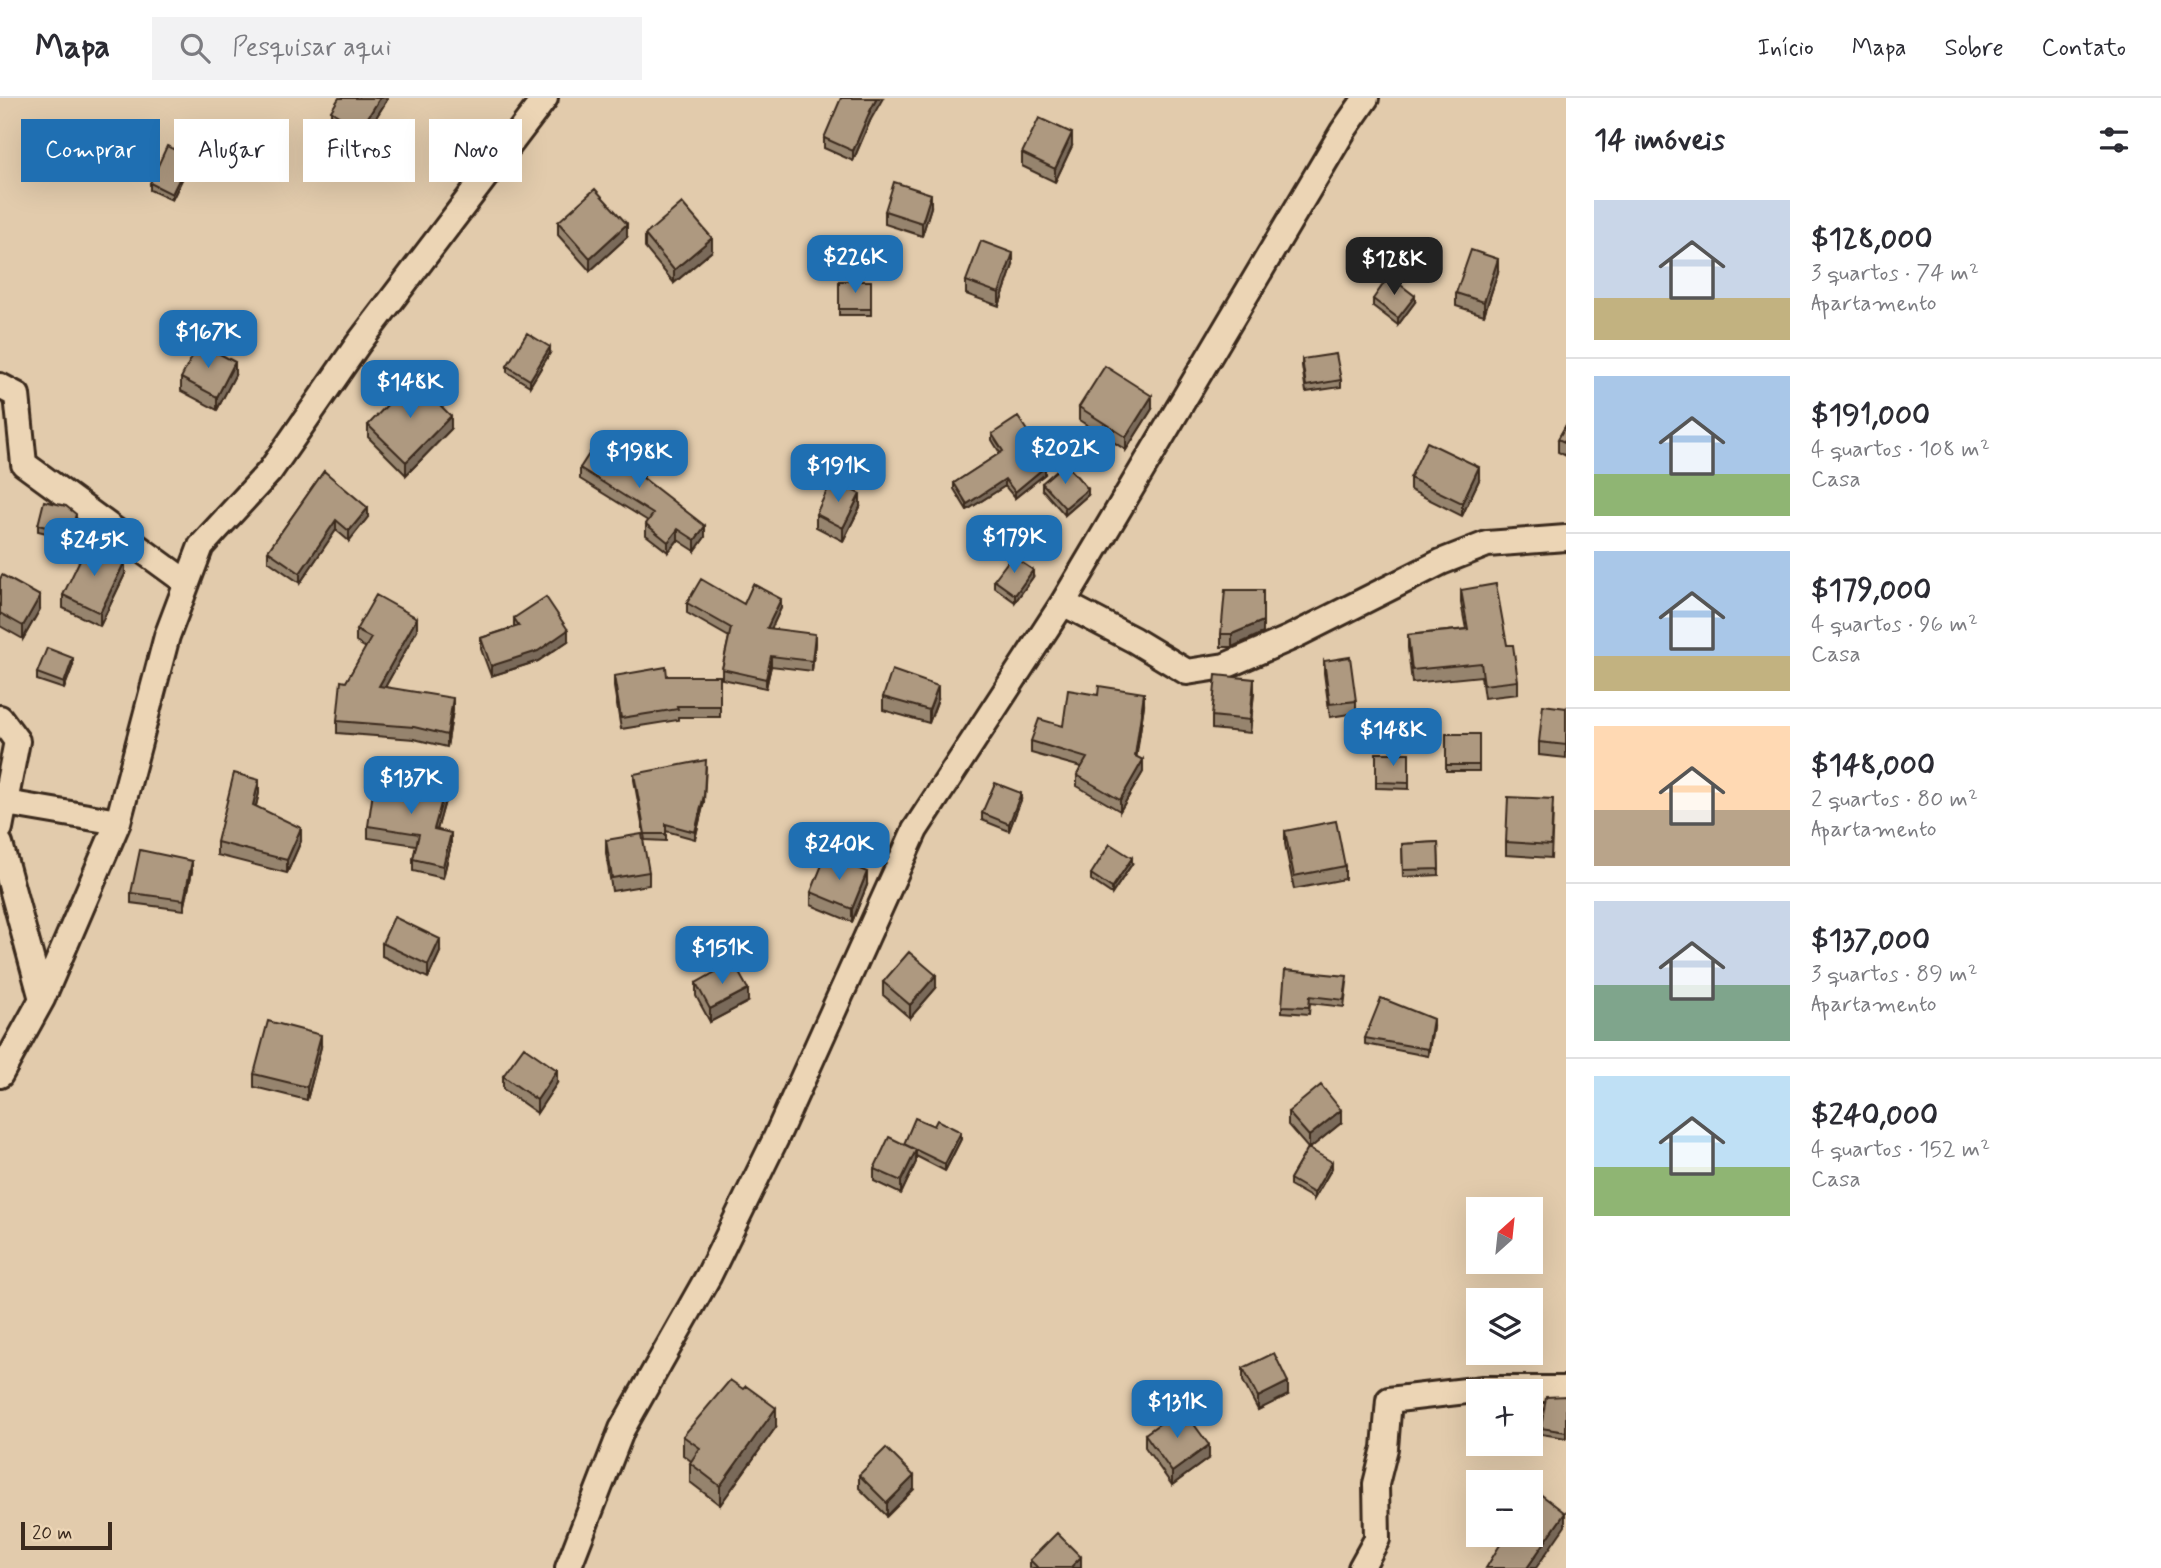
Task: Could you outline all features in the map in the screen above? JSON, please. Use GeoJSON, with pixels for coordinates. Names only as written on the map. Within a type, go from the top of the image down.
{"type":"FeatureCollection","features":[{"type":"Feature","properties":{"kind":"street"},"geometry":{"type":"LineString","coordinates":[[0,1075],[42,999],[118,822],[167,636],[201,546],[270,471],[358,344],[545,98]]}},
{"type":"Feature","properties":{"kind":"street"},"geometry":{"type":"LineString","coordinates":[[568,1568],[622,1429],[709,1275],[775,1140],[915,830],[1063,603],[1343,131],[1366,98]]}},
{"type":"Feature","properties":{"kind":"street"},"geometry":{"type":"LineString","coordinates":[[0,386],[17,395],[24,464],[187,583]]}},
{"type":"Feature","properties":{"kind":"street"},"geometry":{"type":"LineString","coordinates":[[1063,603],[1134,640],[1186,672],[1225,666],[1290,638],[1441,562],[1487,544],[1566,538]]}},
{"type":"Feature","properties":{"kind":"street"},"geometry":{"type":"LineString","coordinates":[[0,719],[17,741],[0,828]]}},
{"type":"Feature","properties":{"kind":"street"},"geometry":{"type":"LineString","coordinates":[[6,803],[118,822]]}},
{"type":"Feature","properties":{"kind":"street"},"geometry":{"type":"LineString","coordinates":[[0,844],[42,999]]}},
{"type":"Feature","properties":{"kind":"street"},"geometry":{"type":"LineString","coordinates":[[1361,1568],[1377,1539],[1376,1484],[1385,1448],[1389,1400],[1483,1389],[1566,1389]]}},
{"type":"Feature","properties":{"kind":"building"},"geometry":{"type":"Polygon","coordinates":[[[339,98],[380,98],[367,119],[343,119],[331,111],[339,98]]]}},
{"type":"Feature","properties":{"kind":"building"},"geometry":{"type":"Polygon","coordinates":[[[841,98],[877,98],[853,151],[824,138],[841,98]]]}},
{"type":"Feature","properties":{"kind":"building"},"geometry":{"type":"Polygon","coordinates":[[[1039,118],[1072,133],[1055,169],[1022,153],[1039,118]]]}},
{"type":"Feature","properties":{"kind":"building"},"geometry":{"type":"Polygon","coordinates":[[[167,146],[174,149],[174,182],[178,182],[172,194],[150,183],[160,182],[160,161],[167,146]]]}},
{"type":"Feature","properties":{"kind":"building"},"geometry":{"type":"Polygon","coordinates":[[[894,182],[931,194],[922,223],[885,211],[894,182]]]}},
{"type":"Feature","properties":{"kind":"building"},"geometry":{"type":"Polygon","coordinates":[[[595,189],[627,224],[590,258],[558,222],[595,189]]]}},
{"type":"Feature","properties":{"kind":"building"},"geometry":{"type":"Polygon","coordinates":[[[682,203],[712,238],[674,270],[645,235],[682,203]]]}},
{"type":"Feature","properties":{"kind":"building"},"geometry":{"type":"Polygon","coordinates":[[[981,241],[1013,253],[999,293],[966,281],[981,241]]]}},
{"type":"Feature","properties":{"kind":"building"},"geometry":{"type":"Polygon","coordinates":[[[1471,250],[1498,259],[1484,302],[1456,293],[1471,250]]]}},
{"type":"Feature","properties":{"kind":"building"},"geometry":{"type":"Polygon","coordinates":[[[1389,276],[1415,296],[1398,318],[1373,299],[1389,276]]]}},
{"type":"Feature","properties":{"kind":"building"},"geometry":{"type":"Polygon","coordinates":[[[839,281],[871,281],[871,309],[839,309],[839,281]]]}},
{"type":"Feature","properties":{"kind":"building"},"geometry":{"type":"Polygon","coordinates":[[[527,333],[550,347],[530,380],[507,366],[527,333]]]}},
{"type":"Feature","properties":{"kind":"building"},"geometry":{"type":"Polygon","coordinates":[[[199,343],[235,362],[217,397],[181,378],[199,343]]]}},
{"type":"Feature","properties":{"kind":"building"},"geometry":{"type":"Polygon","coordinates":[[[1336,354],[1341,380],[1306,386],[1302,359],[1336,354]]]}},
{"type":"Feature","properties":{"kind":"building"},"geometry":{"type":"Polygon","coordinates":[[[1105,366],[1152,396],[1126,437],[1079,407],[1105,366]]]}},
{"type":"Feature","properties":{"kind":"building"},"geometry":{"type":"Polygon","coordinates":[[[413,378],[451,416],[406,462],[368,425],[413,378]]]}},
{"type":"Feature","properties":{"kind":"building"},"geometry":{"type":"Polygon","coordinates":[[[1018,417],[1045,458],[1045,467],[1015,492],[1005,479],[967,504],[954,483],[1003,451],[992,434],[1018,417]]]}},
{"type":"Feature","properties":{"kind":"building"},"geometry":{"type":"Polygon","coordinates":[[[1566,425],[1566,443],[1558,439],[1566,425]]]}},
{"type":"Feature","properties":{"kind":"building"},"geometry":{"type":"Polygon","coordinates":[[[600,437],[644,465],[638,474],[705,526],[695,540],[678,529],[668,542],[646,524],[653,514],[580,468],[600,437]]]}},
{"type":"Feature","properties":{"kind":"building"},"geometry":{"type":"Polygon","coordinates":[[[1427,442],[1479,467],[1462,503],[1410,478],[1427,442]]]}},
{"type":"Feature","properties":{"kind":"building"},"geometry":{"type":"Polygon","coordinates":[[[1065,463],[1088,489],[1065,508],[1042,483],[1065,463]]]}},
{"type":"Feature","properties":{"kind":"building"},"geometry":{"type":"Polygon","coordinates":[[[324,471],[368,508],[349,531],[336,520],[300,573],[268,551],[324,471]]]}},
{"type":"Feature","properties":{"kind":"building"},"geometry":{"type":"Polygon","coordinates":[[[832,480],[860,494],[843,528],[816,514],[832,480]]]}},
{"type":"Feature","properties":{"kind":"building"},"geometry":{"type":"Polygon","coordinates":[[[44,501],[66,506],[76,514],[71,533],[38,525],[44,501]]]}},
{"type":"Feature","properties":{"kind":"building"},"geometry":{"type":"Polygon","coordinates":[[[88,543],[125,561],[100,613],[63,595],[88,543]]]}},
{"type":"Feature","properties":{"kind":"building"},"geometry":{"type":"Polygon","coordinates":[[[1012,556],[1033,570],[1015,595],[994,580],[1012,556]]]}},
{"type":"Feature","properties":{"kind":"building"},"geometry":{"type":"Polygon","coordinates":[[[2,575],[40,596],[23,626],[0,613],[2,575]]]}},
{"type":"Feature","properties":{"kind":"building"},"geometry":{"type":"Polygon","coordinates":[[[701,579],[744,604],[753,584],[781,599],[767,628],[815,634],[812,661],[771,656],[766,679],[722,669],[731,628],[687,603],[701,579]]]}},
{"type":"Feature","properties":{"kind":"building"},"geometry":{"type":"Polygon","coordinates":[[[1496,584],[1507,645],[1513,645],[1518,681],[1484,685],[1481,663],[1412,670],[1408,635],[1468,629],[1461,590],[1496,584]]]}},
{"type":"Feature","properties":{"kind":"building"},"geometry":{"type":"Polygon","coordinates":[[[1225,590],[1263,590],[1263,621],[1232,634],[1221,634],[1225,590]]]}},
{"type":"Feature","properties":{"kind":"building"},"geometry":{"type":"Polygon","coordinates":[[[376,595],[417,618],[379,686],[453,698],[447,735],[414,727],[337,721],[341,681],[346,682],[371,638],[356,630],[376,595]]]}},
{"type":"Feature","properties":{"kind":"building"},"geometry":{"type":"Polygon","coordinates":[[[546,597],[568,630],[538,651],[491,666],[481,638],[519,626],[514,618],[546,597]]]}},
{"type":"Feature","properties":{"kind":"building"},"geometry":{"type":"Polygon","coordinates":[[[47,648],[73,658],[64,683],[37,673],[47,648]]]}},
{"type":"Feature","properties":{"kind":"building"},"geometry":{"type":"Polygon","coordinates":[[[1350,657],[1356,701],[1330,704],[1324,661],[1350,657]]]}},
{"type":"Feature","properties":{"kind":"building"},"geometry":{"type":"Polygon","coordinates":[[[666,667],[667,676],[720,676],[720,706],[677,706],[678,709],[621,718],[614,676],[666,667]]]}},
{"type":"Feature","properties":{"kind":"building"},"geometry":{"type":"Polygon","coordinates":[[[892,670],[938,686],[929,710],[883,697],[892,670]]]}},
{"type":"Feature","properties":{"kind":"building"},"geometry":{"type":"Polygon","coordinates":[[[1216,675],[1254,679],[1250,720],[1212,716],[1216,675]]]}},
{"type":"Feature","properties":{"kind":"building"},"geometry":{"type":"Polygon","coordinates":[[[1099,686],[1144,693],[1135,756],[1143,760],[1120,800],[1077,775],[1087,758],[1031,741],[1039,719],[1063,726],[1068,690],[1098,695],[1099,686]]]}},
{"type":"Feature","properties":{"kind":"building"},"geometry":{"type":"Polygon","coordinates":[[[1543,705],[1566,708],[1566,745],[1539,742],[1543,705]]]}},
{"type":"Feature","properties":{"kind":"building"},"geometry":{"type":"Polygon","coordinates":[[[1446,734],[1479,734],[1479,765],[1446,765],[1446,734]]]}},
{"type":"Feature","properties":{"kind":"building"},"geometry":{"type":"Polygon","coordinates":[[[1376,753],[1409,753],[1409,783],[1376,782],[1376,753]]]}},
{"type":"Feature","properties":{"kind":"building"},"geometry":{"type":"Polygon","coordinates":[[[706,760],[704,795],[695,832],[666,824],[666,834],[645,834],[634,774],[706,760]]]}},
{"type":"Feature","properties":{"kind":"building"},"geometry":{"type":"Polygon","coordinates":[[[234,773],[259,780],[253,805],[301,828],[287,860],[217,842],[234,773]]]}},
{"type":"Feature","properties":{"kind":"building"},"geometry":{"type":"Polygon","coordinates":[[[375,779],[445,789],[434,829],[451,833],[443,866],[413,859],[419,834],[368,826],[375,779]]]}},
{"type":"Feature","properties":{"kind":"building"},"geometry":{"type":"Polygon","coordinates":[[[995,783],[1021,793],[1009,824],[982,813],[995,783]]]}},
{"type":"Feature","properties":{"kind":"building"},"geometry":{"type":"Polygon","coordinates":[[[1508,797],[1553,799],[1551,845],[1506,842],[1508,797]]]}},
{"type":"Feature","properties":{"kind":"building"},"geometry":{"type":"Polygon","coordinates":[[[1336,821],[1345,866],[1294,876],[1285,831],[1336,821]]]}},
{"type":"Feature","properties":{"kind":"building"},"geometry":{"type":"Polygon","coordinates":[[[642,834],[649,872],[612,878],[606,840],[642,834]]]}},
{"type":"Feature","properties":{"kind":"building"},"geometry":{"type":"Polygon","coordinates":[[[1438,842],[1439,869],[1403,870],[1402,844],[1438,842]]]}},
{"type":"Feature","properties":{"kind":"building"},"geometry":{"type":"Polygon","coordinates":[[[1110,844],[1132,858],[1112,888],[1091,874],[1110,844]]]}},
{"type":"Feature","properties":{"kind":"building"},"geometry":{"type":"Polygon","coordinates":[[[140,850],[192,861],[184,900],[131,893],[140,850]]]}},
{"type":"Feature","properties":{"kind":"building"},"geometry":{"type":"Polygon","coordinates":[[[826,855],[867,872],[852,909],[811,892],[826,855]]]}},
{"type":"Feature","properties":{"kind":"building"},"geometry":{"type":"Polygon","coordinates":[[[394,917],[440,939],[428,965],[382,943],[394,917]]]}},
{"type":"Feature","properties":{"kind":"building"},"geometry":{"type":"Polygon","coordinates":[[[909,952],[936,975],[910,1005],[883,982],[909,952]]]}},
{"type":"Feature","properties":{"kind":"building"},"geometry":{"type":"Polygon","coordinates":[[[733,962],[748,989],[710,1009],[696,983],[733,962]]]}},
{"type":"Feature","properties":{"kind":"building"},"geometry":{"type":"Polygon","coordinates":[[[1285,970],[1347,976],[1344,1000],[1310,996],[1309,1007],[1282,1006],[1285,970]]]}},
{"type":"Feature","properties":{"kind":"building"},"geometry":{"type":"Polygon","coordinates":[[[1381,998],[1433,1019],[1428,1049],[1365,1038],[1381,998]]]}},
{"type":"Feature","properties":{"kind":"building"},"geometry":{"type":"Polygon","coordinates":[[[268,1021],[321,1035],[307,1087],[254,1074],[268,1021]]]}},
{"type":"Feature","properties":{"kind":"building"},"geometry":{"type":"Polygon","coordinates":[[[524,1047],[557,1070],[537,1100],[503,1076],[524,1047]]]}},
{"type":"Feature","properties":{"kind":"building"},"geometry":{"type":"Polygon","coordinates":[[[1321,1085],[1341,1110],[1309,1136],[1288,1112],[1321,1085]]]}},
{"type":"Feature","properties":{"kind":"building"},"geometry":{"type":"Polygon","coordinates":[[[915,1118],[934,1126],[937,1120],[961,1132],[945,1164],[904,1144],[915,1118]]]}},
{"type":"Feature","properties":{"kind":"building"},"geometry":{"type":"Polygon","coordinates":[[[889,1137],[916,1150],[901,1181],[874,1169],[889,1137]]]}},
{"type":"Feature","properties":{"kind":"building"},"geometry":{"type":"Polygon","coordinates":[[[1308,1148],[1332,1162],[1314,1193],[1290,1179],[1308,1148]]]}},
{"type":"Feature","properties":{"kind":"building"},"geometry":{"type":"Polygon","coordinates":[[[1274,1353],[1288,1382],[1258,1397],[1243,1368],[1274,1353]]]}},
{"type":"Feature","properties":{"kind":"building"},"geometry":{"type":"Polygon","coordinates":[[[730,1380],[743,1389],[746,1386],[776,1408],[720,1486],[690,1463],[700,1448],[683,1436],[730,1380]]]}},
{"type":"Feature","properties":{"kind":"building"},"geometry":{"type":"Polygon","coordinates":[[[1566,1396],[1566,1432],[1543,1428],[1546,1397],[1566,1396]]]}},
{"type":"Feature","properties":{"kind":"building"},"geometry":{"type":"Polygon","coordinates":[[[1182,1408],[1209,1445],[1172,1472],[1145,1434],[1182,1408]]]}},
{"type":"Feature","properties":{"kind":"building"},"geometry":{"type":"Polygon","coordinates":[[[886,1448],[914,1476],[887,1503],[859,1475],[886,1448]]]}},
{"type":"Feature","properties":{"kind":"building"},"geometry":{"type":"Polygon","coordinates":[[[1543,1496],[1565,1513],[1543,1545],[1543,1496]]]}},
{"type":"Feature","properties":{"kind":"building"},"geometry":{"type":"Polygon","coordinates":[[[1057,1533],[1081,1557],[1070,1568],[1038,1568],[1030,1560],[1057,1533]]]}},
{"type":"Feature","properties":{"kind":"building"},"geometry":{"type":"Polygon","coordinates":[[[1499,1547],[1542,1547],[1527,1568],[1486,1568],[1499,1547]]]}}]}
